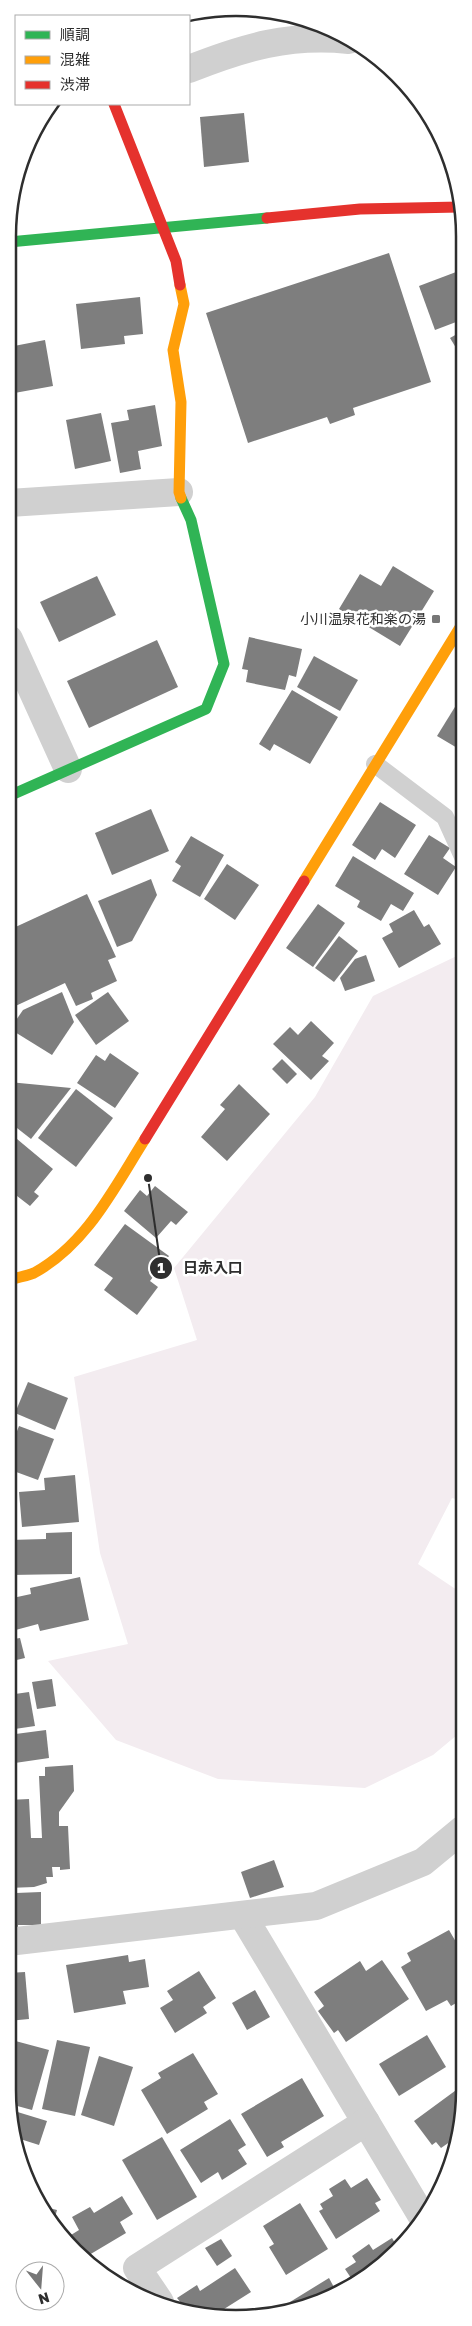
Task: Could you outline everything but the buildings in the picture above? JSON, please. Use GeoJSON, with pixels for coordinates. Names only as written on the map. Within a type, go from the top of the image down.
{"type":"FeatureCollection","features":[{"type":"Feature","properties":{"kind":"street"},"geometry":{"type":"LineString","coordinates":[[190,69],[228,54],[270,42],[320,37],[331,38]]}},
{"type":"Feature","properties":{"kind":"street"},"geometry":{"type":"LineString","coordinates":[[16,793],[206,710],[224,664],[191,520],[179,492],[181,402],[173,350],[184,304],[176,261],[114,105]]}},
{"type":"Feature","properties":{"kind":"street"},"geometry":{"type":"LineString","coordinates":[[16,241],[360,209],[454,207]]}},
{"type":"Feature","properties":{"kind":"street"},"geometry":{"type":"LineString","coordinates":[[16,503],[179,492]]}},
{"type":"Feature","properties":{"kind":"street"},"geometry":{"type":"LineString","coordinates":[[16,1278],[33,1273],[76,1243],[101,1210],[456,634]]}},
{"type":"Feature","properties":{"kind":"street"},"geometry":{"type":"LineString","coordinates":[[16,654],[68,769]]}},
{"type":"Feature","properties":{"kind":"street"},"geometry":{"type":"LineString","coordinates":[[16,1941],[316,1906],[423,1862],[456,1835]]}},
{"type":"Feature","properties":{"kind":"street"},"geometry":{"type":"LineString","coordinates":[[243,1916],[419,2212]]}},
{"type":"Feature","properties":{"kind":"street"},"geometry":{"type":"LineString","coordinates":[[155,2294],[137,2268],[366,2122]]}},
{"type":"Feature","properties":{"kind":"lane"},"geometry":{"type":"LineString","coordinates":[[375,764],[445,818],[456,842]]}},
{"type":"Feature","properties":{"kind":"shaded area"},"geometry":{"type":"Polygon","coordinates":[[[456,956],[456,1499],[452,1498],[418,1564],[456,1589],[456,1736],[433,1755],[365,1788],[218,1779],[116,1740],[48,1661],[128,1644],[100,1553],[74,1377],[197,1340],[174,1268],[315,1097],[373,996],[456,956]]]}},
{"type":"Feature","properties":{"kind":"traffic: fast"},"geometry":{"type":"LineString","coordinates":[[16,241],[267,218]]}},
{"type":"Feature","properties":{"kind":"traffic: fast"},"geometry":{"type":"LineString","coordinates":[[16,793],[206,709],[224,664],[191,520],[181,498]]}},
{"type":"Feature","properties":{"kind":"traffic: slow"},"geometry":{"type":"LineString","coordinates":[[180,285],[184,304],[173,350],[181,402],[179,492],[181,498]]}},
{"type":"Feature","properties":{"kind":"traffic: slow"},"geometry":{"type":"LineString","coordinates":[[304,881],[456,634]]}},
{"type":"Feature","properties":{"kind":"traffic: slow"},"geometry":{"type":"LineString","coordinates":[[16,1278],[34,1273],[53,1261],[84,1231],[98,1214],[145,1139]]}},
{"type":"Feature","properties":{"kind":"traffic: jam"},"geometry":{"type":"LineString","coordinates":[[114,105],[176,261],[180,285]]}},
{"type":"Feature","properties":{"kind":"traffic: jam"},"geometry":{"type":"LineString","coordinates":[[267,218],[360,209],[454,207]]}},
{"type":"Feature","properties":{"kind":"traffic: jam"},"geometry":{"type":"LineString","coordinates":[[145,1139],[304,881]]}},
{"type":"Feature","properties":{"kind":"place","name":"小川温泉花和楽の湯"},"geometry":{"type":"Point","coordinates":[436,619]}},
{"type":"Feature","properties":{"kind":"place","name":"日赤入口"},"geometry":{"type":"Point","coordinates":[148,1178]}}]}
